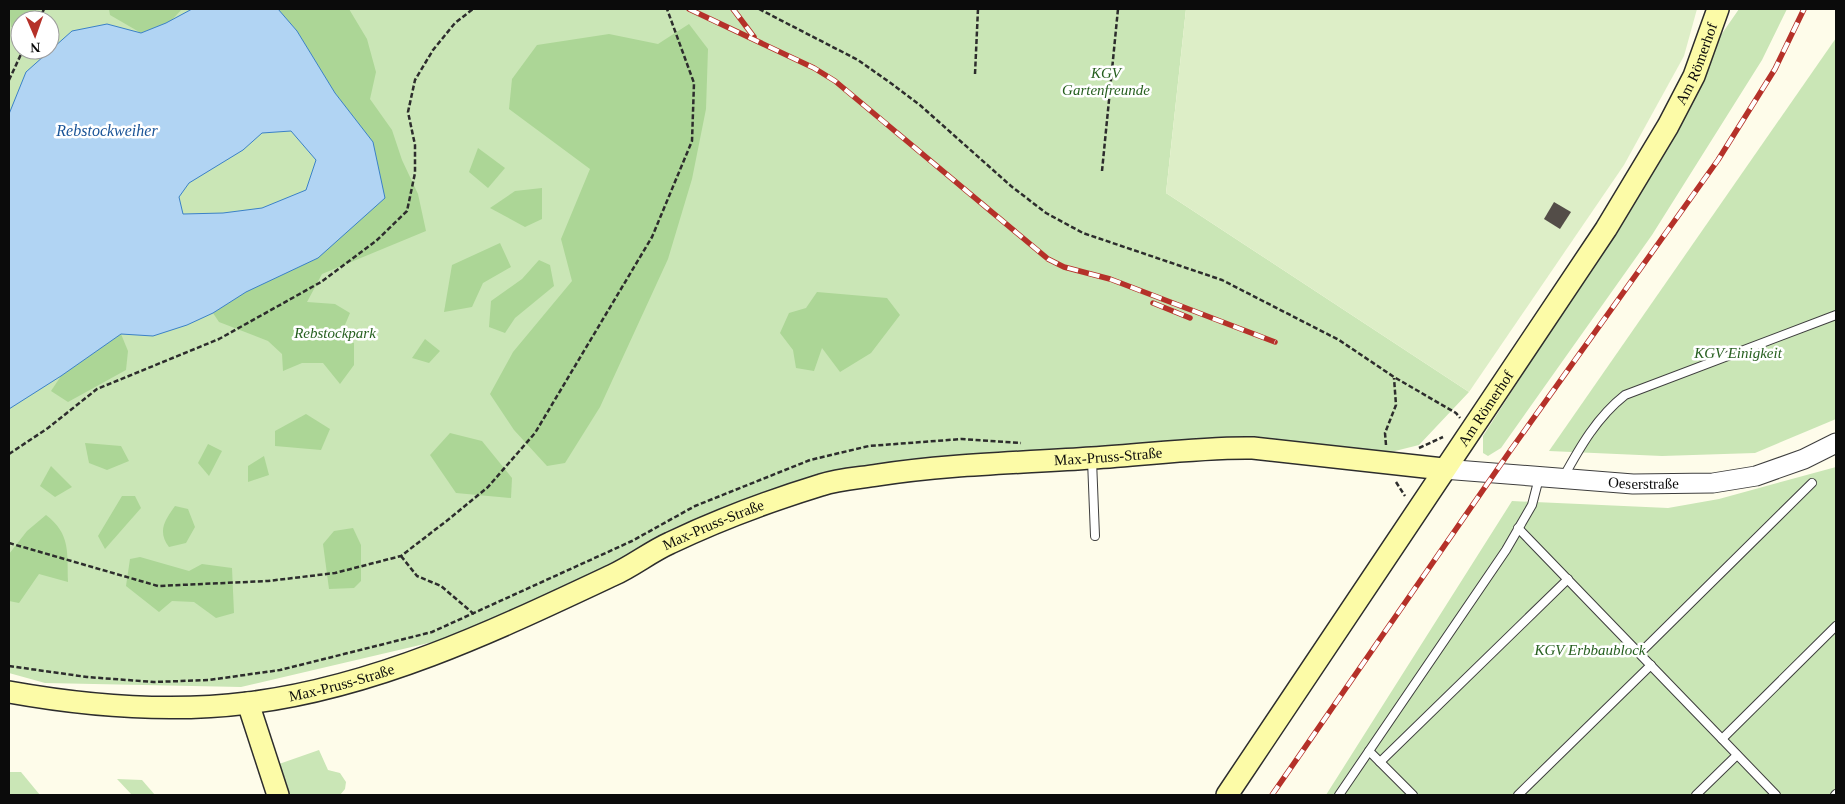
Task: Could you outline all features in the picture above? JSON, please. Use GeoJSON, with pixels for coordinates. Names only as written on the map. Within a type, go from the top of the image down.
{"type":"FeatureCollection","features":[{"type":"Feature","properties":{"kind":"main road","name":"Am Römerhof"},"geometry":{"type":"LineString","coordinates":[[1227,795],[1443,469],[1606,229],[1694,76],[1718,9]]}},
{"type":"Feature","properties":{"kind":"main road","name":"Max-Pruss-Straße"},"geometry":{"type":"LineString","coordinates":[[9,692],[64,702],[121,706],[190,707],[248,703],[293,695],[404,666],[493,631],[619,572],[666,545],[714,522],[825,483],[958,465],[1092,458],[1230,447],[1443,469]]}},
{"type":"Feature","properties":{"kind":"main road"},"geometry":{"type":"LineString","coordinates":[[248,703],[278,795]]}},
{"type":"Feature","properties":{"kind":"street","name":"Oeserstraße"},"geometry":{"type":"LineString","coordinates":[[1443,469],[1562,480],[1633,484],[1713,483],[1756,476],[1804,459],[1836,443]]}},
{"type":"Feature","properties":{"kind":"lane"},"geometry":{"type":"LineString","coordinates":[[1562,480],[1583,443],[1611,407],[1625,395],[1836,315]]}},
{"type":"Feature","properties":{"kind":"lane"},"geometry":{"type":"LineString","coordinates":[[1092,458],[1095,536]]}},
{"type":"Feature","properties":{"kind":"lane"},"geometry":{"type":"LineString","coordinates":[[1338,795],[1518,528],[1532,505],[1539,478]]}},
{"type":"Feature","properties":{"kind":"lane"},"geometry":{"type":"LineString","coordinates":[[1640,653],[1812,483]]}},
{"type":"Feature","properties":{"kind":"lane"},"geometry":{"type":"LineString","coordinates":[[1518,528],[1776,795]]}},
{"type":"Feature","properties":{"kind":"lane"},"geometry":{"type":"LineString","coordinates":[[1380,762],[1568,579]]}},
{"type":"Feature","properties":{"kind":"lane"},"geometry":{"type":"LineString","coordinates":[[1722,739],[1836,626]]}},
{"type":"Feature","properties":{"kind":"lane"},"geometry":{"type":"LineString","coordinates":[[1518,795],[1651,665]]}},
{"type":"Feature","properties":{"kind":"lane"},"geometry":{"type":"LineString","coordinates":[[1369,751],[1413,795]]}},
{"type":"Feature","properties":{"kind":"lane"},"geometry":{"type":"LineString","coordinates":[[1696,795],[1738,755]]}},
{"type":"Feature","properties":{"kind":"path"},"geometry":{"type":"LineString","coordinates":[[9,454],[48,428],[97,389],[219,339],[321,282],[376,241],[406,211],[409,202],[415,174],[415,144],[408,112],[415,80],[444,36],[455,23],[473,9]]}},
{"type":"Feature","properties":{"kind":"path"},"geometry":{"type":"LineString","coordinates":[[9,543],[158,586],[268,581],[335,573],[401,556],[488,487],[534,433],[652,237],[692,141],[694,83],[667,9]]}},
{"type":"Feature","properties":{"kind":"path"},"geometry":{"type":"LineString","coordinates":[[759,9],[858,60],[892,84],[921,106],[1011,186],[1046,213],[1083,233],[1222,280],[1339,340],[1394,377],[1456,413],[1461,419]]}},
{"type":"Feature","properties":{"kind":"path"},"geometry":{"type":"LineString","coordinates":[[975,74],[978,9]]}},
{"type":"Feature","properties":{"kind":"path"},"geometry":{"type":"LineString","coordinates":[[1102,171],[1118,9]]}},
{"type":"Feature","properties":{"kind":"path"},"geometry":{"type":"LineString","coordinates":[[9,80],[18,60]]}},
{"type":"Feature","properties":{"kind":"path"},"geometry":{"type":"LineString","coordinates":[[1386,462],[1385,433],[1396,405],[1394,377]]}},
{"type":"Feature","properties":{"kind":"path"},"geometry":{"type":"LineString","coordinates":[[401,556],[417,576],[441,586],[474,615],[479,622]]}},
{"type":"Feature","properties":{"kind":"path"},"geometry":{"type":"LineString","coordinates":[[9,666],[87,677],[154,682],[233,678],[302,665],[432,632],[474,615]]}},
{"type":"Feature","properties":{"kind":"green space","name":"Rebstockpark"},"geometry":{"type":"Polygon","coordinates":[[[9,9],[1186,9],[1166,193],[1469,392],[1419,445],[1379,455],[1228,440],[827,474],[484,630],[241,687],[45,683],[9,673],[9,9]]]}},
{"type":"Feature","properties":{"kind":"green space"},"geometry":{"type":"Polygon","coordinates":[[[9,9],[37,9],[10,10],[10,18],[9,9]]]}},
{"type":"Feature","properties":{"kind":"green space"},"geometry":{"type":"Polygon","coordinates":[[[109,9],[182,9],[170,22],[141,33],[110,15],[109,9]]]}},
{"type":"Feature","properties":{"kind":"green space"},"geometry":{"type":"Polygon","coordinates":[[[278,9],[349,9],[367,39],[376,72],[370,99],[392,130],[402,160],[418,194],[426,231],[322,274],[307,302],[335,304],[350,313],[339,339],[354,343],[354,365],[340,384],[323,363],[302,363],[283,371],[282,354],[268,341],[219,322],[213,313],[246,292],[373,142],[335,93],[297,31],[278,9]]]}},
{"type":"Feature","properties":{"kind":"green space"},"geometry":{"type":"Polygon","coordinates":[[[1186,9],[1697,9],[1684,56],[1624,165],[1469,392],[1166,193],[1186,9]]]}},
{"type":"Feature","properties":{"kind":"green space"},"geometry":{"type":"Polygon","coordinates":[[[1739,9],[1787,9],[1762,60],[1652,235],[1501,448],[1488,456],[1483,453],[1483,436],[1653,172],[1701,80],[1721,35],[1739,9]]]}},
{"type":"Feature","properties":{"kind":"green space"},"geometry":{"type":"Polygon","coordinates":[[[689,24],[708,49],[706,109],[692,179],[668,259],[600,407],[565,463],[547,466],[514,430],[490,394],[513,352],[572,281],[561,239],[590,169],[509,109],[512,79],[537,45],[609,34],[658,44],[689,24]]]}},
{"type":"Feature","properties":{"kind":"green space","name":"KGV Einigkeit"},"geometry":{"type":"Polygon","coordinates":[[[1836,38],[1836,419],[1755,453],[1662,456],[1549,451],[1836,38]]]}},
{"type":"Feature","properties":{"kind":"green space"},"geometry":{"type":"Polygon","coordinates":[[[478,148],[505,168],[488,188],[469,172],[478,148]]]}},
{"type":"Feature","properties":{"kind":"green space"},"geometry":{"type":"Polygon","coordinates":[[[542,188],[542,219],[525,227],[490,208],[515,191],[542,188]]]}},
{"type":"Feature","properties":{"kind":"green space"},"geometry":{"type":"Polygon","coordinates":[[[500,243],[511,267],[483,283],[472,307],[444,312],[452,265],[500,243]]]}},
{"type":"Feature","properties":{"kind":"green space"},"geometry":{"type":"Polygon","coordinates":[[[539,260],[550,265],[554,286],[515,318],[505,333],[489,327],[491,301],[522,279],[539,260]]]}},
{"type":"Feature","properties":{"kind":"green space"},"geometry":{"type":"Polygon","coordinates":[[[817,292],[887,298],[900,315],[871,353],[840,372],[822,348],[814,371],[796,368],[793,350],[780,333],[789,313],[806,308],[817,292]]]}},
{"type":"Feature","properties":{"kind":"green space"},"geometry":{"type":"Polygon","coordinates":[[[121,334],[128,351],[126,370],[68,402],[51,391],[61,376],[121,334]]]}},
{"type":"Feature","properties":{"kind":"green space"},"geometry":{"type":"Polygon","coordinates":[[[425,339],[440,351],[429,363],[412,358],[425,339]]]}},
{"type":"Feature","properties":{"kind":"green space"},"geometry":{"type":"Polygon","coordinates":[[[306,414],[330,429],[321,450],[275,446],[275,431],[306,414]]]}},
{"type":"Feature","properties":{"kind":"green space"},"geometry":{"type":"Polygon","coordinates":[[[450,433],[482,441],[512,478],[511,498],[456,493],[430,455],[450,433]]]}},
{"type":"Feature","properties":{"kind":"green space"},"geometry":{"type":"Polygon","coordinates":[[[85,443],[121,446],[129,461],[107,470],[89,463],[85,443]]]}},
{"type":"Feature","properties":{"kind":"green space"},"geometry":{"type":"Polygon","coordinates":[[[208,444],[222,451],[209,476],[198,463],[208,444]]]}},
{"type":"Feature","properties":{"kind":"green space"},"geometry":{"type":"Polygon","coordinates":[[[264,456],[269,475],[248,482],[248,466],[264,456]]]}},
{"type":"Feature","properties":{"kind":"green space"},"geometry":{"type":"Polygon","coordinates":[[[51,466],[72,487],[55,497],[40,486],[51,466]]]}},
{"type":"Feature","properties":{"kind":"green space","name":"KGV Erbbaublock"},"geometry":{"type":"Polygon","coordinates":[[[1836,467],[1836,795],[1326,795],[1512,501],[1668,508],[1719,499],[1836,467]]]}},
{"type":"Feature","properties":{"kind":"green space"},"geometry":{"type":"Polygon","coordinates":[[[122,496],[135,496],[141,508],[105,549],[98,536],[122,496]]]}},
{"type":"Feature","properties":{"kind":"green space"},"geometry":{"type":"Polygon","coordinates":[[[175,506],[188,509],[195,527],[186,543],[169,547],[163,536],[163,531],[168,516],[175,506]]]}},
{"type":"Feature","properties":{"kind":"green space"},"geometry":{"type":"Polygon","coordinates":[[[46,515],[60,529],[64,537],[67,553],[68,582],[39,574],[19,603],[9,601],[9,554],[27,531],[46,515]]]}},
{"type":"Feature","properties":{"kind":"green space"},"geometry":{"type":"Polygon","coordinates":[[[353,528],[361,545],[361,581],[354,588],[329,589],[323,544],[334,531],[353,528]]]}},
{"type":"Feature","properties":{"kind":"green space"},"geometry":{"type":"Polygon","coordinates":[[[140,557],[189,571],[202,564],[232,568],[234,613],[216,618],[194,602],[172,601],[159,612],[126,586],[130,559],[140,557]]]}},
{"type":"Feature","properties":{"kind":"green space"},"geometry":{"type":"Polygon","coordinates":[[[319,750],[328,770],[340,773],[346,782],[345,789],[340,795],[289,795],[279,764],[319,750]]]}},
{"type":"Feature","properties":{"kind":"green space"},"geometry":{"type":"Polygon","coordinates":[[[9,772],[21,772],[40,795],[9,795],[9,772]]]}},
{"type":"Feature","properties":{"kind":"green space"},"geometry":{"type":"Polygon","coordinates":[[[117,779],[142,780],[155,795],[132,795],[117,779]]]}},
{"type":"Feature","properties":{"kind":"water","name":"Rebstockweiher"},"geometry":{"type":"Polygon","coordinates":[[[192,9],[278,9],[297,31],[335,93],[373,142],[385,198],[318,258],[246,292],[213,313],[187,325],[153,336],[121,334],[61,376],[9,409],[9,114],[26,72],[39,60],[60,60],[60,42],[72,31],[107,24],[141,33],[166,23],[192,9]],[[291,131],[262,133],[243,150],[189,183],[179,197],[183,214],[223,213],[262,208],[306,190],[316,160],[291,131]]]}},
{"type":"Feature","properties":{"kind":"building"},"geometry":{"type":"Polygon","coordinates":[[[1554,202],[1571,212],[1560,229],[1544,219],[1554,202]]]}},
{"type":"Feature","properties":{"kind":"railway"},"geometry":{"type":"LineString","coordinates":[[689,9],[814,68],[835,81],[1048,259],[1064,267],[1110,279],[1275,342]]}},
{"type":"Feature","properties":{"kind":"railway"},"geometry":{"type":"LineString","coordinates":[[733,9],[754,37]]}},
{"type":"Feature","properties":{"kind":"railway"},"geometry":{"type":"LineString","coordinates":[[1272,795],[1510,451],[1718,160],[1775,69],[1804,9]]}},
{"type":"Feature","properties":{"kind":"railway"},"geometry":{"type":"LineString","coordinates":[[1153,303],[1190,318]]}},
{"type":"Feature","properties":{"kind":"park label","name":"KGV Gartenfreunde"},"geometry":{"type":"Point","coordinates":[1106,82]}}]}
